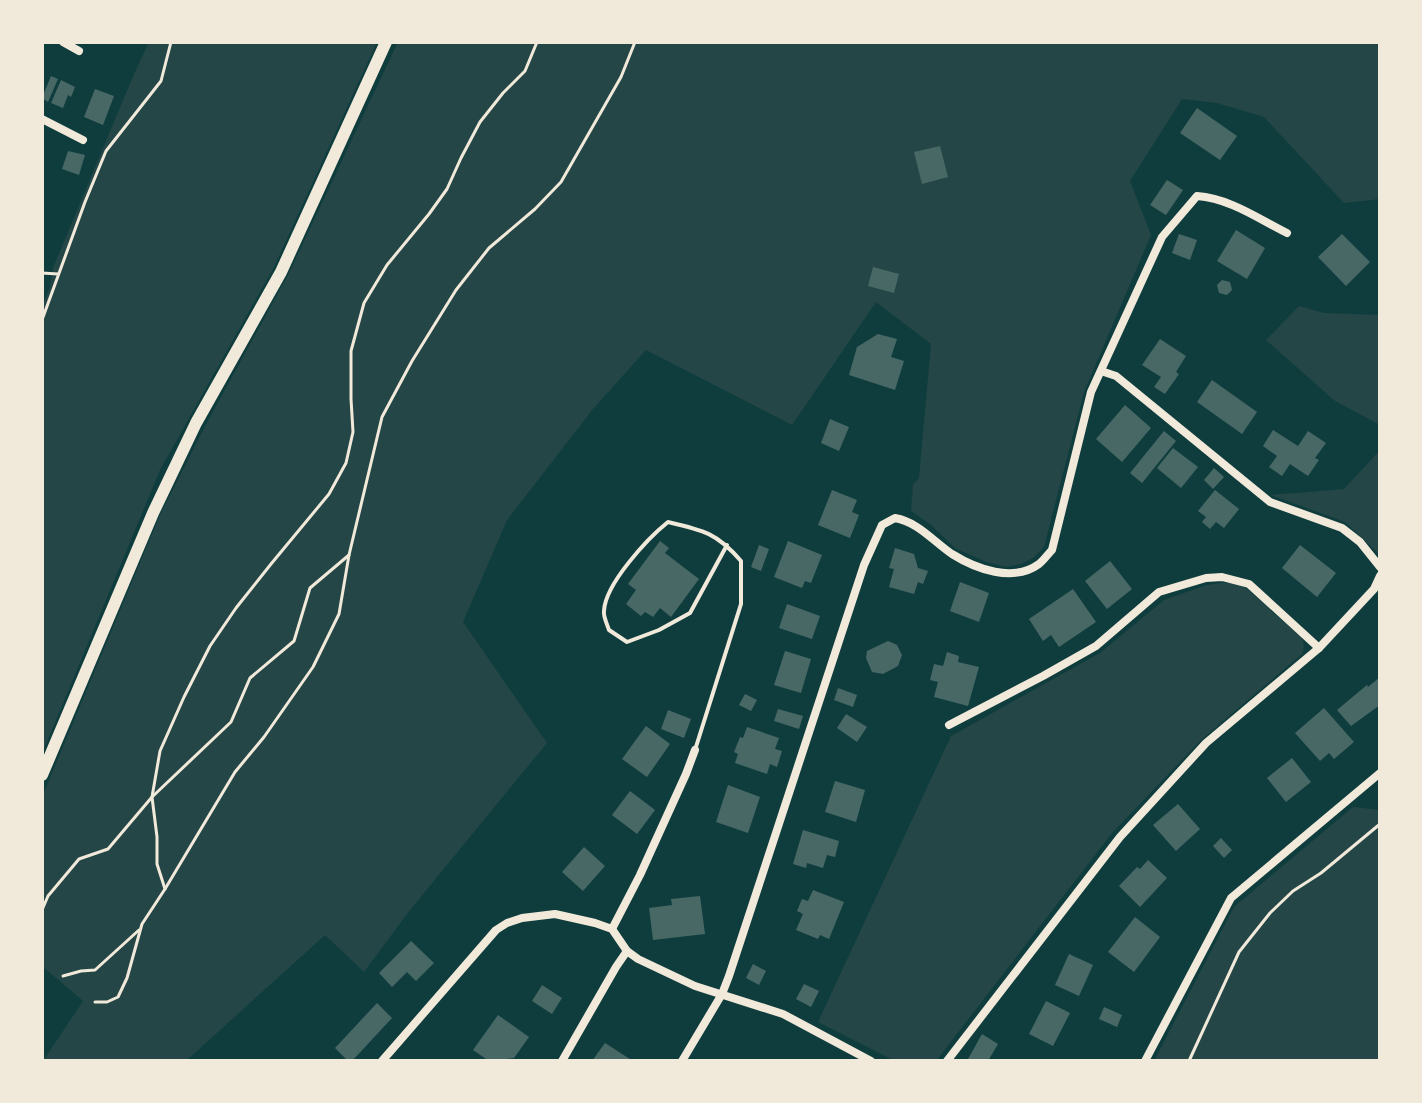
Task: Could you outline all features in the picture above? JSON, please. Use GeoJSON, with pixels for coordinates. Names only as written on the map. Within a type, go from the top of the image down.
{"type":"FeatureCollection","features":[{"type":"Feature","properties":{"kind":"main road"},"geometry":{"type":"LineString","coordinates":[[42,775],[153,513],[196,423],[281,272],[386,42]]}},
{"type":"Feature","properties":{"kind":"street"},"geometry":{"type":"LineString","coordinates":[[63,42],[79,51]]}},
{"type":"Feature","properties":{"kind":"street"},"geometry":{"type":"LineString","coordinates":[[42,119],[83,140]]}},
{"type":"Feature","properties":{"kind":"street"},"geometry":{"type":"LineString","coordinates":[[682,1061],[722,994],[864,565],[882,525],[895,518],[906,520],[953,554],[986,570],[1006,574],[1024,572],[1039,564],[1052,550],[1091,392],[1162,237],[1197,196],[1222,200],[1287,233]]}},
{"type":"Feature","properties":{"kind":"street"},"geometry":{"type":"LineString","coordinates":[[1101,371],[1116,376],[1270,502],[1342,528],[1360,542],[1380,567]]}},
{"type":"Feature","properties":{"kind":"street"},"geometry":{"type":"LineString","coordinates":[[947,1061],[1120,837],[1206,743],[1319,648],[1374,589],[1380,576]]}},
{"type":"Feature","properties":{"kind":"street"},"geometry":{"type":"LineString","coordinates":[[949,725],[1096,646],[1159,592],[1206,578],[1222,577],[1249,584],[1319,648]]}},
{"type":"Feature","properties":{"kind":"street"},"geometry":{"type":"LineString","coordinates":[[612,929],[640,875],[695,750]]}},
{"type":"Feature","properties":{"kind":"street"},"geometry":{"type":"LineString","coordinates":[[1145,1061],[1231,898],[1380,773]]}},
{"type":"Feature","properties":{"kind":"street"},"geometry":{"type":"LineString","coordinates":[[382,1061],[496,930],[522,918],[555,914],[612,929],[627,951],[638,959],[695,986],[783,1014],[871,1061]]}},
{"type":"Feature","properties":{"kind":"street"},"geometry":{"type":"LineString","coordinates":[[562,1061],[627,951]]}},
{"type":"Feature","properties":{"kind":"lane"},"geometry":{"type":"LineString","coordinates":[[695,750],[741,604],[741,561],[727,545],[701,529],[668,522],[650,537],[613,584],[603,611],[609,630],[627,642],[659,630],[690,613],[727,545]]}},
{"type":"Feature","properties":{"kind":"path"},"geometry":{"type":"LineString","coordinates":[[42,320],[106,151],[161,81],[171,42]]}},
{"type":"Feature","properties":{"kind":"path"},"geometry":{"type":"LineString","coordinates":[[165,889],[157,864],[152,797],[160,751],[210,646],[236,608],[329,494],[346,463],[353,432],[351,351],[364,303],[387,265],[447,189],[480,122],[525,71],[537,42]]}},
{"type":"Feature","properties":{"kind":"path"},"geometry":{"type":"LineString","coordinates":[[95,1002],[107,1002],[118,997],[127,978],[141,928],[235,772],[264,737],[313,667],[339,614],[349,555],[382,417],[412,361],[456,290],[489,248],[561,182],[621,77],[635,42]]}},
{"type":"Feature","properties":{"kind":"path"},"geometry":{"type":"LineString","coordinates":[[42,273],[58,274]]}},
{"type":"Feature","properties":{"kind":"path"},"geometry":{"type":"LineString","coordinates":[[42,910],[48,896],[79,859],[108,849],[152,797],[231,722],[250,678],[294,641],[310,588],[349,555]]}},
{"type":"Feature","properties":{"kind":"path"},"geometry":{"type":"LineString","coordinates":[[1189,1061],[1239,952],[1270,913],[1293,891],[1321,873],[1380,824]]}},
{"type":"Feature","properties":{"kind":"path"},"geometry":{"type":"LineString","coordinates":[[63,976],[95,970],[141,928]]}},
{"type":"Feature","properties":{"kind":"shaded area"},"geometry":{"type":"Polygon","coordinates":[[[149,42],[377,42],[274,267],[160,470],[42,754],[42,307],[53,268],[149,42]]]}},
{"type":"Feature","properties":{"kind":"shaded area"},"geometry":{"type":"Polygon","coordinates":[[[398,42],[1380,42],[1380,199],[1344,203],[1264,117],[1217,103],[1182,99],[1130,181],[1151,235],[1084,392],[1044,547],[1021,564],[1006,567],[955,548],[911,511],[913,484],[919,478],[931,344],[876,302],[792,425],[646,350],[593,409],[507,520],[463,622],[547,743],[410,910],[364,972],[325,935],[186,1061],[43,1061],[83,1001],[42,966],[42,797],[160,515],[288,275],[398,42]]]}},
{"type":"Feature","properties":{"kind":"shaded area"},"geometry":{"type":"Polygon","coordinates":[[[1299,306],[1324,313],[1380,315],[1380,425],[1335,401],[1266,340],[1299,306]]]}},
{"type":"Feature","properties":{"kind":"shaded area"},"geometry":{"type":"Polygon","coordinates":[[[1380,450],[1380,555],[1345,522],[1271,495],[1344,489],[1380,450]]]}},
{"type":"Feature","properties":{"kind":"shaded area"},"geometry":{"type":"Polygon","coordinates":[[[1222,583],[1234,583],[1246,588],[1302,638],[1302,654],[1202,739],[1112,833],[936,1061],[895,1061],[818,1022],[951,736],[1100,653],[1164,600],[1222,583]]]}},
{"type":"Feature","properties":{"kind":"shaded area"},"geometry":{"type":"Polygon","coordinates":[[[1353,807],[1380,810],[1380,1061],[1154,1061],[1234,907],[1353,807]]]}},
{"type":"Feature","properties":{"kind":"building"},"geometry":{"type":"Polygon","coordinates":[[[51,76],[58,79],[48,102],[42,98],[51,76]]]}},
{"type":"Feature","properties":{"kind":"building"},"geometry":{"type":"Polygon","coordinates":[[[61,80],[75,87],[63,108],[51,103],[61,80]]]}},
{"type":"Feature","properties":{"kind":"building"},"geometry":{"type":"Polygon","coordinates":[[[95,89],[114,96],[103,125],[84,117],[95,89]]]}},
{"type":"Feature","properties":{"kind":"building"},"geometry":{"type":"Polygon","coordinates":[[[1197,108],[1237,136],[1220,160],[1180,133],[1197,108]]]}},
{"type":"Feature","properties":{"kind":"building"},"geometry":{"type":"Polygon","coordinates":[[[940,146],[948,177],[922,184],[914,152],[940,146]]]}},
{"type":"Feature","properties":{"kind":"building"},"geometry":{"type":"Polygon","coordinates":[[[68,151],[85,155],[79,175],[62,169],[68,151]]]}},
{"type":"Feature","properties":{"kind":"building"},"geometry":{"type":"Polygon","coordinates":[[[1167,180],[1183,190],[1166,215],[1150,205],[1167,180]]]}},
{"type":"Feature","properties":{"kind":"building"},"geometry":{"type":"Polygon","coordinates":[[[1236,230],[1265,248],[1247,279],[1217,261],[1236,230]]]}},
{"type":"Feature","properties":{"kind":"building"},"geometry":{"type":"Polygon","coordinates":[[[1179,234],[1197,240],[1190,260],[1172,253],[1179,234]]]}},
{"type":"Feature","properties":{"kind":"building"},"geometry":{"type":"Polygon","coordinates":[[[1342,234],[1370,262],[1346,286],[1318,257],[1342,234]]]}},
{"type":"Feature","properties":{"kind":"building"},"geometry":{"type":"Polygon","coordinates":[[[873,267],[899,274],[894,293],[868,286],[873,267]]]}},
{"type":"Feature","properties":{"kind":"building"},"geometry":{"type":"Polygon","coordinates":[[[1222,280],[1230,282],[1232,290],[1227,295],[1219,293],[1217,285],[1222,280]]]}},
{"type":"Feature","properties":{"kind":"building"},"geometry":{"type":"Polygon","coordinates":[[[878,334],[897,339],[891,357],[904,361],[895,390],[849,375],[857,347],[878,334]]]}},
{"type":"Feature","properties":{"kind":"building"},"geometry":{"type":"Polygon","coordinates":[[[1160,339],[1186,356],[1176,372],[1179,374],[1165,394],[1154,387],[1161,377],[1142,365],[1160,339]]]}},
{"type":"Feature","properties":{"kind":"building"},"geometry":{"type":"Polygon","coordinates":[[[1212,380],[1257,412],[1242,434],[1197,402],[1212,380]]]}},
{"type":"Feature","properties":{"kind":"building"},"geometry":{"type":"Polygon","coordinates":[[[1125,405],[1151,428],[1122,462],[1096,439],[1125,405]]]}},
{"type":"Feature","properties":{"kind":"building"},"geometry":{"type":"Polygon","coordinates":[[[830,419],[849,427],[839,451],[821,443],[830,419]]]}},
{"type":"Feature","properties":{"kind":"building"},"geometry":{"type":"Polygon","coordinates":[[[1273,430],[1298,446],[1308,431],[1326,443],[1315,458],[1319,460],[1308,476],[1290,464],[1282,476],[1269,467],[1277,456],[1263,446],[1273,430]]]}},
{"type":"Feature","properties":{"kind":"building"},"geometry":{"type":"Polygon","coordinates":[[[1164,431],[1176,441],[1142,483],[1130,473],[1164,431]]]}},
{"type":"Feature","properties":{"kind":"building"},"geometry":{"type":"Polygon","coordinates":[[[1173,448],[1198,467],[1181,488],[1157,468],[1173,448]]]}},
{"type":"Feature","properties":{"kind":"building"},"geometry":{"type":"Polygon","coordinates":[[[1214,468],[1224,477],[1213,489],[1204,480],[1214,468]]]}},
{"type":"Feature","properties":{"kind":"building"},"geometry":{"type":"Polygon","coordinates":[[[832,490],[857,500],[852,512],[859,515],[850,538],[818,525],[832,490]]]}},
{"type":"Feature","properties":{"kind":"building"},"geometry":{"type":"Polygon","coordinates":[[[1215,490],[1239,509],[1224,528],[1216,522],[1210,529],[1202,522],[1206,517],[1198,511],[1215,490]]]}},
{"type":"Feature","properties":{"kind":"building"},"geometry":{"type":"Polygon","coordinates":[[[660,541],[669,548],[665,553],[699,579],[671,617],[660,608],[653,617],[645,612],[641,616],[626,604],[636,590],[628,584],[660,541]]]}},
{"type":"Feature","properties":{"kind":"building"},"geometry":{"type":"Polygon","coordinates":[[[788,541],[822,555],[811,583],[805,581],[802,588],[774,577],[788,541]]]}},
{"type":"Feature","properties":{"kind":"building"},"geometry":{"type":"Polygon","coordinates":[[[759,545],[769,549],[761,571],[751,567],[759,545]]]}},
{"type":"Feature","properties":{"kind":"building"},"geometry":{"type":"Polygon","coordinates":[[[1300,545],[1336,573],[1317,597],[1282,568],[1300,545]]]}},
{"type":"Feature","properties":{"kind":"building"},"geometry":{"type":"Polygon","coordinates":[[[895,548],[914,554],[918,568],[928,571],[923,584],[918,582],[914,594],[889,587],[894,569],[889,568],[895,548]]]}},
{"type":"Feature","properties":{"kind":"building"},"geometry":{"type":"Polygon","coordinates":[[[1110,561],[1132,589],[1107,609],[1085,581],[1110,561]]]}},
{"type":"Feature","properties":{"kind":"building"},"geometry":{"type":"Polygon","coordinates":[[[960,582],[989,593],[979,622],[950,611],[960,582]]]}},
{"type":"Feature","properties":{"kind":"building"},"geometry":{"type":"Polygon","coordinates":[[[1073,589],[1096,622],[1059,647],[1051,635],[1043,641],[1029,619],[1073,589]]]}},
{"type":"Feature","properties":{"kind":"building"},"geometry":{"type":"Polygon","coordinates":[[[787,604],[820,616],[812,639],[779,628],[787,604]]]}},
{"type":"Feature","properties":{"kind":"building"},"geometry":{"type":"Polygon","coordinates":[[[888,641],[897,645],[902,655],[898,666],[883,674],[872,672],[866,658],[867,651],[888,641]]]}},
{"type":"Feature","properties":{"kind":"building"},"geometry":{"type":"Polygon","coordinates":[[[785,651],[811,659],[801,693],[774,685],[785,651]]]}},
{"type":"Feature","properties":{"kind":"building"},"geometry":{"type":"Polygon","coordinates":[[[947,652],[959,656],[958,662],[979,667],[968,706],[934,697],[938,682],[930,680],[934,664],[943,666],[947,652]]]}},
{"type":"Feature","properties":{"kind":"building"},"geometry":{"type":"Polygon","coordinates":[[[1380,677],[1380,705],[1351,726],[1337,710],[1380,677]]]}},
{"type":"Feature","properties":{"kind":"building"},"geometry":{"type":"Polygon","coordinates":[[[838,688],[857,695],[853,707],[834,700],[838,688]]]}},
{"type":"Feature","properties":{"kind":"building"},"geometry":{"type":"Polygon","coordinates":[[[745,694],[757,700],[751,711],[739,705],[745,694]]]}},
{"type":"Feature","properties":{"kind":"building"},"geometry":{"type":"Polygon","coordinates":[[[1324,708],[1354,742],[1334,759],[1329,753],[1320,761],[1295,733],[1324,708]]]}},
{"type":"Feature","properties":{"kind":"building"},"geometry":{"type":"Polygon","coordinates":[[[778,709],[803,716],[799,729],[774,721],[778,709]]]}},
{"type":"Feature","properties":{"kind":"building"},"geometry":{"type":"Polygon","coordinates":[[[668,710],[691,719],[684,738],[661,729],[668,710]]]}},
{"type":"Feature","properties":{"kind":"building"},"geometry":{"type":"Polygon","coordinates":[[[846,714],[867,727],[857,742],[837,728],[846,714]]]}},
{"type":"Feature","properties":{"kind":"building"},"geometry":{"type":"Polygon","coordinates":[[[646,726],[670,744],[647,777],[622,759],[646,726]]]}},
{"type":"Feature","properties":{"kind":"building"},"geometry":{"type":"Polygon","coordinates":[[[747,727],[779,738],[775,749],[782,751],[777,767],[770,764],[767,774],[735,763],[738,754],[734,752],[747,727]]]}},
{"type":"Feature","properties":{"kind":"building"},"geometry":{"type":"Polygon","coordinates":[[[1292,758],[1311,782],[1286,802],[1267,778],[1292,758]]]}},
{"type":"Feature","properties":{"kind":"building"},"geometry":{"type":"Polygon","coordinates":[[[835,781],[865,790],[856,822],[825,812],[835,781]]]}},
{"type":"Feature","properties":{"kind":"building"},"geometry":{"type":"Polygon","coordinates":[[[728,785],[760,797],[748,833],[716,822],[728,785]]]}},
{"type":"Feature","properties":{"kind":"building"},"geometry":{"type":"Polygon","coordinates":[[[630,791],[655,810],[637,834],[612,815],[630,791]]]}},
{"type":"Feature","properties":{"kind":"building"},"geometry":{"type":"Polygon","coordinates":[[[1178,804],[1200,829],[1176,851],[1153,825],[1178,804]]]}},
{"type":"Feature","properties":{"kind":"building"},"geometry":{"type":"Polygon","coordinates":[[[803,830],[839,841],[835,857],[827,855],[823,868],[807,863],[806,868],[793,864],[803,830]]]}},
{"type":"Feature","properties":{"kind":"building"},"geometry":{"type":"Polygon","coordinates":[[[1221,838],[1232,850],[1224,858],[1213,846],[1221,838]]]}},
{"type":"Feature","properties":{"kind":"building"},"geometry":{"type":"Polygon","coordinates":[[[584,847],[605,866],[583,891],[562,872],[584,847]]]}},
{"type":"Feature","properties":{"kind":"building"},"geometry":{"type":"Polygon","coordinates":[[[1148,860],[1167,878],[1140,907],[1119,886],[1148,860]]]}},
{"type":"Feature","properties":{"kind":"building"},"geometry":{"type":"Polygon","coordinates":[[[813,890],[844,902],[829,939],[820,935],[818,939],[796,930],[803,914],[797,911],[802,899],[808,901],[813,890]]]}},
{"type":"Feature","properties":{"kind":"building"},"geometry":{"type":"Polygon","coordinates":[[[700,896],[705,934],[653,940],[649,908],[672,905],[671,899],[700,896]]]}},
{"type":"Feature","properties":{"kind":"building"},"geometry":{"type":"Polygon","coordinates":[[[1135,917],[1160,937],[1134,972],[1108,952],[1135,917]]]}},
{"type":"Feature","properties":{"kind":"building"},"geometry":{"type":"Polygon","coordinates":[[[411,941],[434,963],[416,981],[407,972],[392,987],[379,973],[411,941]]]}},
{"type":"Feature","properties":{"kind":"building"},"geometry":{"type":"Polygon","coordinates":[[[1069,954],[1093,965],[1079,996],[1055,985],[1069,954]]]}},
{"type":"Feature","properties":{"kind":"building"},"geometry":{"type":"Polygon","coordinates":[[[753,964],[766,971],[759,985],[746,978],[753,964]]]}},
{"type":"Feature","properties":{"kind":"building"},"geometry":{"type":"Polygon","coordinates":[[[804,984],[819,991],[811,1007],[796,999],[804,984]]]}},
{"type":"Feature","properties":{"kind":"building"},"geometry":{"type":"Polygon","coordinates":[[[542,985],[562,998],[552,1014],[532,1001],[542,985]]]}},
{"type":"Feature","properties":{"kind":"building"},"geometry":{"type":"Polygon","coordinates":[[[1046,1001],[1070,1013],[1053,1046],[1029,1034],[1046,1001]]]}},
{"type":"Feature","properties":{"kind":"building"},"geometry":{"type":"Polygon","coordinates":[[[377,1003],[392,1018],[352,1061],[348,1061],[335,1048],[377,1003]]]}},
{"type":"Feature","properties":{"kind":"building"},"geometry":{"type":"Polygon","coordinates":[[[1104,1007],[1122,1015],[1117,1027],[1099,1019],[1104,1007]]]}},
{"type":"Feature","properties":{"kind":"building"},"geometry":{"type":"Polygon","coordinates":[[[498,1015],[529,1037],[514,1058],[489,1061],[473,1050],[498,1015]]]}},
{"type":"Feature","properties":{"kind":"building"},"geometry":{"type":"Polygon","coordinates":[[[982,1034],[998,1044],[988,1061],[972,1061],[968,1059],[982,1034]]]}},
{"type":"Feature","properties":{"kind":"building"},"geometry":{"type":"Polygon","coordinates":[[[605,1043],[633,1061],[592,1061],[605,1043]]]}}]}
